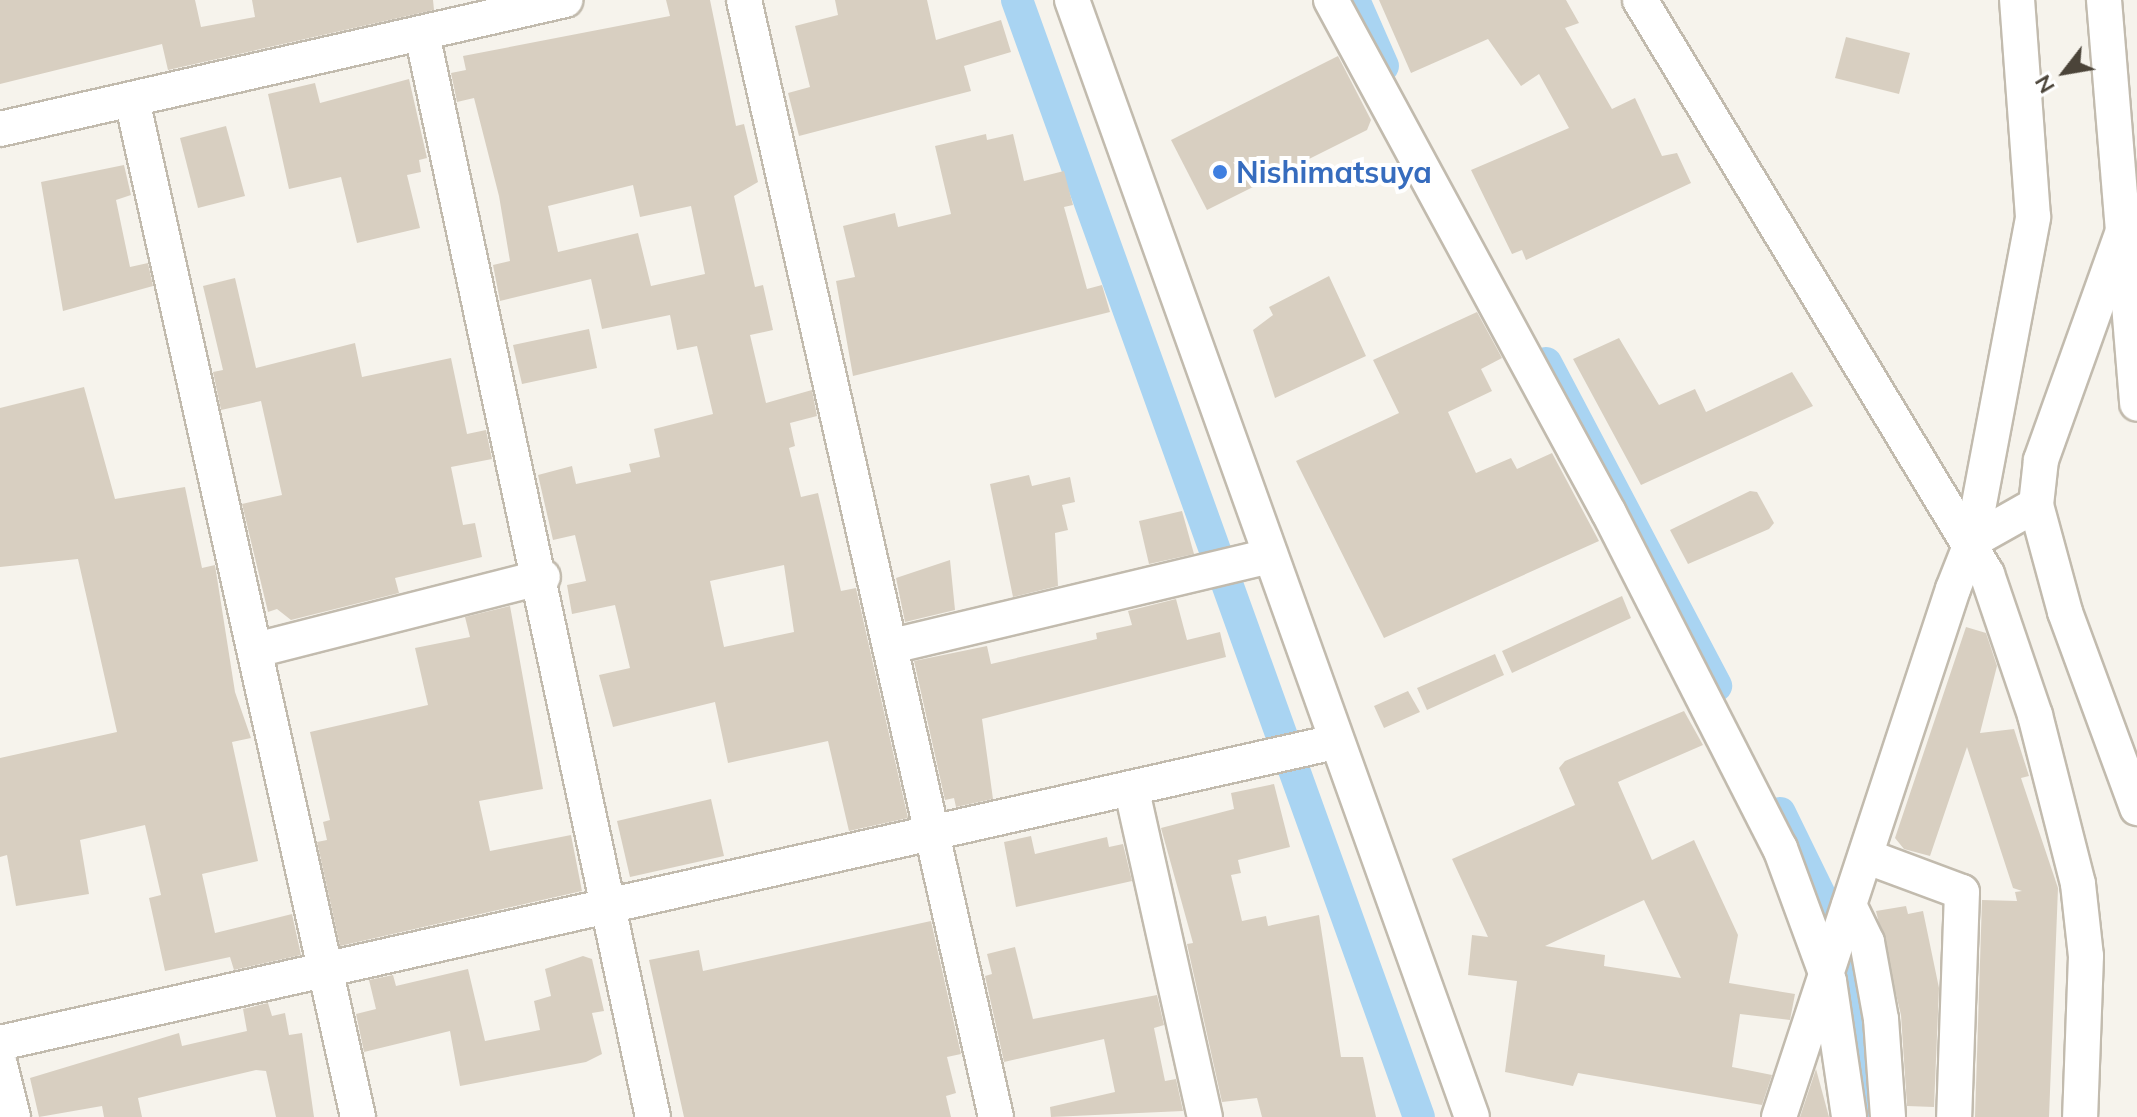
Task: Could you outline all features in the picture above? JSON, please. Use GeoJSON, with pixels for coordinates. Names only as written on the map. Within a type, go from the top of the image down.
{"type":"FeatureCollection","features":[{"type":"Feature","properties":{"kind":"street"},"geometry":{"type":"LineString","coordinates":[[0,129],[565,0]]}},
{"type":"Feature","properties":{"kind":"street"},"geometry":{"type":"LineString","coordinates":[[744,0],[996,1117]]}},
{"type":"Feature","properties":{"kind":"street"},"geometry":{"type":"LineString","coordinates":[[1072,0],[1335,742],[1472,1117]]}},
{"type":"Feature","properties":{"kind":"street"},"geometry":{"type":"LineString","coordinates":[[1331,0],[1645,582],[1780,848],[1831,975],[1849,1117]]}},
{"type":"Feature","properties":{"kind":"street"},"geometry":{"type":"LineString","coordinates":[[1640,0],[1920,469],[1972,541],[2035,715],[2078,884],[2086,956],[2080,1117]]}},
{"type":"Feature","properties":{"kind":"street"},"geometry":{"type":"LineString","coordinates":[[1779,1117],[1831,975],[1847,913],[1972,541],[2033,217],[2017,0]]}},
{"type":"Feature","properties":{"kind":"street"},"geometry":{"type":"LineString","coordinates":[[2104,0],[2137,404]]}},
{"type":"Feature","properties":{"kind":"street"},"geometry":{"type":"LineString","coordinates":[[422,34],[543,577],[607,909],[653,1117]]}},
{"type":"Feature","properties":{"kind":"street"},"geometry":{"type":"LineString","coordinates":[[132,100],[358,1117]]}},
{"type":"Feature","properties":{"kind":"street"},"geometry":{"type":"LineString","coordinates":[[2123,231],[2041,460],[2036,505],[2065,612],[2137,808]]}},
{"type":"Feature","properties":{"kind":"street"},"geometry":{"type":"LineString","coordinates":[[1972,541],[2036,505]]}},
{"type":"Feature","properties":{"kind":"street"},"geometry":{"type":"LineString","coordinates":[[892,646],[1270,556]]}},
{"type":"Feature","properties":{"kind":"street"},"geometry":{"type":"LineString","coordinates":[[256,650],[543,577]]}},
{"type":"Feature","properties":{"kind":"street"},"geometry":{"type":"LineString","coordinates":[[0,1043],[325,975],[1335,742]]}},
{"type":"Feature","properties":{"kind":"street"},"geometry":{"type":"LineString","coordinates":[[1132,791],[1205,1117]]}},
{"type":"Feature","properties":{"kind":"street"},"geometry":{"type":"LineString","coordinates":[[1868,857],[1962,892],[1954,1117]]}},
{"type":"Feature","properties":{"kind":"street"},"geometry":{"type":"LineString","coordinates":[[1847,913],[1873,973],[1888,1117]]}},
{"type":"Feature","properties":{"kind":"street"},"geometry":{"type":"LineString","coordinates":[[0,1065],[13,1117]]}},
{"type":"Feature","properties":{"kind":"building"},"geometry":{"type":"Polygon","coordinates":[[[0,0],[195,0],[201,27],[255,17],[252,0],[433,0],[434,10],[168,70],[162,44],[0,84],[0,0]]]}},
{"type":"Feature","properties":{"kind":"building"},"geometry":{"type":"Polygon","coordinates":[[[666,0],[710,0],[736,126],[744,124],[758,182],[734,196],[755,287],[763,285],[773,330],[750,335],[766,403],[812,390],[817,416],[790,423],[795,446],[789,448],[801,497],[818,493],[841,591],[856,588],[908,818],[849,831],[828,741],[728,763],[715,702],[613,727],[599,675],[630,668],[615,605],[572,614],[567,585],[586,581],[575,535],[553,540],[538,475],[572,466],[576,484],[631,472],[629,464],[660,457],[654,429],[713,414],[697,346],[677,350],[670,315],[602,329],[591,279],[500,301],[493,265],[510,261],[499,196],[474,98],[457,102],[451,73],[466,70],[463,56],[670,16],[666,0]],[[633,185],[548,206],[558,252],[638,233],[651,286],[705,274],[691,206],[640,217],[633,185]],[[784,565],[710,581],[724,647],[794,632],[784,565]]]}},
{"type":"Feature","properties":{"kind":"building"},"geometry":{"type":"Polygon","coordinates":[[[835,0],[927,0],[936,40],[1001,20],[1011,52],[964,66],[971,91],[799,136],[788,93],[810,87],[795,26],[838,15],[835,0]]]}},
{"type":"Feature","properties":{"kind":"building"},"geometry":{"type":"Polygon","coordinates":[[[1379,0],[1566,0],[1579,23],[1565,28],[1612,109],[1635,98],[1662,156],[1677,153],[1691,183],[1526,260],[1522,250],[1512,254],[1471,170],[1569,128],[1539,74],[1521,86],[1488,39],[1411,73],[1379,0]]]}},
{"type":"Feature","properties":{"kind":"building"},"geometry":{"type":"Polygon","coordinates":[[[1846,37],[1910,53],[1899,94],[1835,78],[1846,37]]]}},
{"type":"Feature","properties":{"kind":"building"},"geometry":{"type":"Polygon","coordinates":[[[1338,56],[1371,120],[1367,130],[1207,210],[1171,140],[1338,56]]]}},
{"type":"Feature","properties":{"kind":"building"},"geometry":{"type":"Polygon","coordinates":[[[409,79],[427,158],[419,160],[421,172],[407,175],[420,228],[357,243],[341,177],[289,189],[268,94],[315,83],[320,103],[409,79]]]}},
{"type":"Feature","properties":{"kind":"building"},"geometry":{"type":"Polygon","coordinates":[[[226,126],[245,196],[198,208],[180,138],[226,126]]]}},
{"type":"Feature","properties":{"kind":"building"},"geometry":{"type":"Polygon","coordinates":[[[986,134],[987,140],[1013,134],[1024,181],[1064,171],[1073,205],[1064,207],[1087,289],[1102,285],[1110,312],[853,376],[836,281],[855,277],[843,226],[895,213],[898,227],[951,214],[935,146],[986,134]]]}},
{"type":"Feature","properties":{"kind":"building"},"geometry":{"type":"Polygon","coordinates":[[[124,165],[131,195],[116,200],[130,267],[148,263],[153,286],[63,311],[41,182],[124,165]]]}},
{"type":"Feature","properties":{"kind":"building"},"geometry":{"type":"Polygon","coordinates":[[[1329,276],[1366,356],[1275,398],[1253,330],[1273,315],[1269,307],[1329,276]]]}},
{"type":"Feature","properties":{"kind":"building"},"geometry":{"type":"Polygon","coordinates":[[[235,278],[256,368],[355,343],[362,377],[451,358],[467,434],[486,430],[492,459],[451,467],[463,525],[475,523],[482,557],[395,578],[399,593],[291,620],[277,609],[268,612],[242,504],[282,495],[261,401],[221,410],[213,372],[223,370],[203,286],[235,278]]]}},
{"type":"Feature","properties":{"kind":"building"},"geometry":{"type":"Polygon","coordinates":[[[1477,312],[1502,358],[1481,369],[1492,391],[1448,412],[1476,473],[1511,458],[1517,469],[1552,453],[1599,541],[1384,638],[1296,461],[1399,413],[1373,360],[1477,312]]]}},
{"type":"Feature","properties":{"kind":"building"},"geometry":{"type":"Polygon","coordinates":[[[589,329],[597,368],[522,384],[513,345],[589,329]]]}},
{"type":"Feature","properties":{"kind":"building"},"geometry":{"type":"Polygon","coordinates":[[[1619,338],[1659,405],[1695,389],[1706,412],[1792,372],[1813,406],[1641,485],[1573,359],[1619,338]]]}},
{"type":"Feature","properties":{"kind":"building"},"geometry":{"type":"Polygon","coordinates":[[[84,387],[115,499],[185,487],[202,568],[215,565],[235,692],[251,738],[232,742],[258,861],[202,874],[215,933],[292,914],[301,955],[234,970],[230,957],[165,971],[149,898],[161,895],[145,825],[80,840],[89,894],[16,906],[7,855],[0,857],[0,758],[117,732],[78,559],[0,567],[0,408],[84,387]]]}},
{"type":"Feature","properties":{"kind":"building"},"geometry":{"type":"Polygon","coordinates":[[[1029,475],[1032,486],[1070,477],[1075,502],[1062,505],[1068,530],[1055,533],[1058,586],[1013,597],[990,484],[1029,475]]]}},
{"type":"Feature","properties":{"kind":"building"},"geometry":{"type":"Polygon","coordinates":[[[1750,491],[1757,492],[1774,523],[1769,529],[1688,564],[1670,530],[1750,491]]]}},
{"type":"Feature","properties":{"kind":"building"},"geometry":{"type":"Polygon","coordinates":[[[1182,511],[1194,554],[1149,564],[1139,521],[1182,511]]]}},
{"type":"Feature","properties":{"kind":"building"},"geometry":{"type":"Polygon","coordinates":[[[950,560],[955,610],[905,622],[896,578],[950,560]]]}},
{"type":"Feature","properties":{"kind":"building"},"geometry":{"type":"Polygon","coordinates":[[[1622,596],[1631,618],[1512,673],[1502,651],[1622,596]]]}},
{"type":"Feature","properties":{"kind":"building"},"geometry":{"type":"Polygon","coordinates":[[[1176,599],[1187,640],[1220,632],[1226,657],[982,719],[993,799],[956,807],[954,798],[945,800],[914,661],[987,646],[991,664],[1097,639],[1096,633],[1132,625],[1128,611],[1176,599]]]}},
{"type":"Feature","properties":{"kind":"building"},"geometry":{"type":"Polygon","coordinates":[[[510,606],[543,789],[479,801],[490,851],[571,835],[582,891],[340,946],[317,842],[327,840],[323,822],[330,820],[310,732],[428,705],[415,648],[470,637],[465,617],[510,606]]]}},
{"type":"Feature","properties":{"kind":"building"},"geometry":{"type":"Polygon","coordinates":[[[1966,627],[1986,633],[1997,666],[1980,733],[2014,729],[2029,776],[2021,778],[2058,888],[2049,1117],[1975,1117],[1982,900],[2017,901],[2015,892],[2022,891],[2013,888],[1967,747],[1930,856],[1904,849],[1895,838],[1966,627]]]}},
{"type":"Feature","properties":{"kind":"building"},"geometry":{"type":"Polygon","coordinates":[[[1495,654],[1504,675],[1427,710],[1417,688],[1495,654]]]}},
{"type":"Feature","properties":{"kind":"building"},"geometry":{"type":"Polygon","coordinates":[[[1408,691],[1420,712],[1384,728],[1374,706],[1408,691]]]}},
{"type":"Feature","properties":{"kind":"building"},"geometry":{"type":"Polygon","coordinates":[[[1684,711],[1703,745],[1618,782],[1652,860],[1694,840],[1738,935],[1729,983],[1795,994],[1790,1020],[1740,1014],[1732,1067],[1772,1075],[1762,1105],[1578,1073],[1573,1086],[1505,1072],[1517,981],[1468,975],[1472,935],[1488,937],[1452,859],[1575,805],[1559,768],[1565,761],[1684,711]],[[1644,900],[1545,946],[1605,955],[1604,966],[1681,978],[1644,900]]]}},
{"type":"Feature","properties":{"kind":"building"},"geometry":{"type":"Polygon","coordinates":[[[1274,784],[1290,847],[1238,860],[1241,873],[1231,875],[1242,921],[1266,916],[1268,926],[1319,915],[1341,1057],[1363,1057],[1376,1117],[1262,1117],[1257,1098],[1222,1102],[1187,944],[1193,943],[1161,828],[1234,809],[1231,793],[1274,784]]]}},
{"type":"Feature","properties":{"kind":"building"},"geometry":{"type":"Polygon","coordinates":[[[711,799],[724,856],[630,877],[617,821],[711,799]]]}},
{"type":"Feature","properties":{"kind":"building"},"geometry":{"type":"Polygon","coordinates":[[[1031,836],[1035,854],[1107,837],[1109,847],[1123,844],[1132,881],[1016,907],[1004,842],[1031,836]]]}},
{"type":"Feature","properties":{"kind":"building"},"geometry":{"type":"Polygon","coordinates":[[[1906,906],[1908,914],[1923,911],[1939,988],[1934,1107],[1907,1106],[1901,1015],[1876,911],[1906,906]]]}},
{"type":"Feature","properties":{"kind":"building"},"geometry":{"type":"Polygon","coordinates":[[[931,921],[961,1054],[947,1057],[956,1093],[946,1096],[951,1117],[684,1117],[649,960],[699,950],[703,971],[931,921]]]}},
{"type":"Feature","properties":{"kind":"building"},"geometry":{"type":"Polygon","coordinates":[[[1015,947],[1033,1019],[1157,995],[1164,1025],[1154,1028],[1165,1081],[1176,1079],[1183,1111],[1051,1117],[1050,1107],[1115,1092],[1104,1039],[1004,1062],[985,976],[992,974],[987,954],[1015,947]]]}},
{"type":"Feature","properties":{"kind":"building"},"geometry":{"type":"Polygon","coordinates":[[[583,956],[592,959],[604,1011],[592,1013],[602,1054],[586,1062],[460,1086],[450,1031],[364,1052],[356,1014],[376,1009],[369,980],[393,975],[396,986],[468,969],[485,1041],[540,1030],[534,1001],[551,996],[545,969],[583,956]]]}},
{"type":"Feature","properties":{"kind":"building"},"geometry":{"type":"Polygon","coordinates":[[[268,1003],[272,1016],[285,1013],[289,1035],[302,1033],[314,1117],[276,1117],[266,1071],[256,1070],[138,1098],[142,1117],[104,1117],[102,1106],[39,1117],[30,1078],[179,1033],[182,1046],[247,1031],[243,1009],[268,1003]]]}},
{"type":"Feature","properties":{"kind":"building"},"geometry":{"type":"Polygon","coordinates":[[[1816,1069],[1829,1117],[1800,1117],[1816,1069]]]}},
{"type":"Feature","properties":{"kind":"waterway"},"geometry":{"type":"LineString","coordinates":[[1017,0],[1419,1117]]}},
{"type":"Feature","properties":{"kind":"waterway"},"geometry":{"type":"LineString","coordinates":[[1354,0],[1383,66]]}},
{"type":"Feature","properties":{"kind":"waterway"},"geometry":{"type":"LineString","coordinates":[[1546,363],[1716,686]]}},
{"type":"Feature","properties":{"kind":"waterway"},"geometry":{"type":"LineString","coordinates":[[1780,813],[1842,940],[1864,1027],[1870,1117]]}},
{"type":"Feature","properties":{"kind":"place","name":"Nishimatsuya"},"geometry":{"type":"Point","coordinates":[1220,172]}}]}
